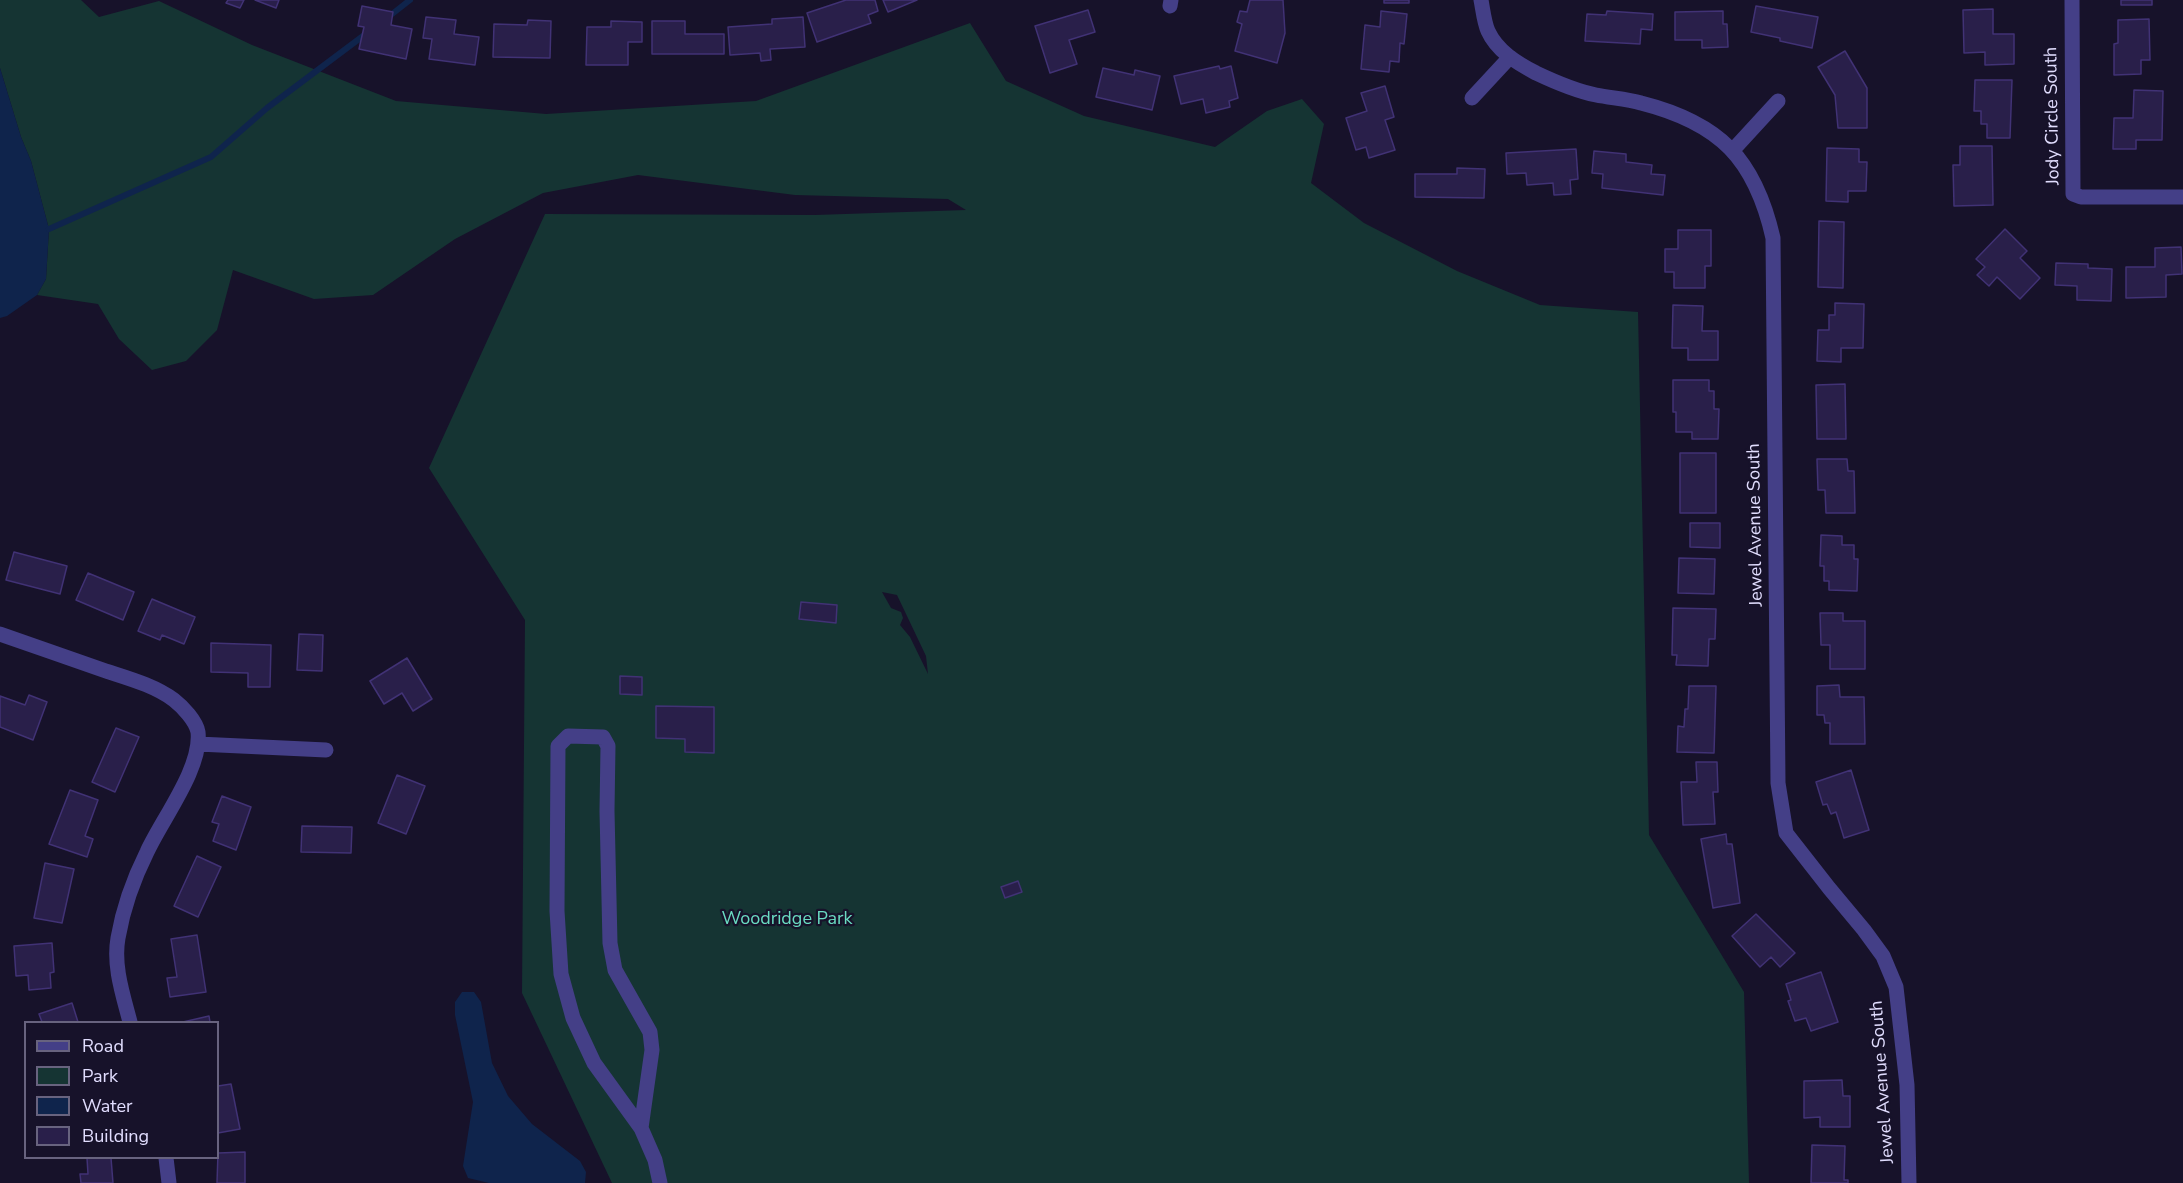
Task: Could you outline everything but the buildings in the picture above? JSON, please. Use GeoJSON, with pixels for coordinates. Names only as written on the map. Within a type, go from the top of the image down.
{"type":"FeatureCollection","features":[{"type":"Feature","properties":{"kind":"street","name":"Jewel Avenue South"},"geometry":{"type":"LineString","coordinates":[[1480,0],[1488,31],[1502,51],[1522,66],[1594,95],[1640,103],[1682,115],[1710,131],[1733,150],[1753,177],[1767,210],[1773,238],[1778,783],[1783,820],[1786,833],[1883,956],[1896,987],[1907,1085],[1909,1183]]}},
{"type":"Feature","properties":{"kind":"street","name":"Jody Circle South"},"geometry":{"type":"LineString","coordinates":[[2072,0],[2073,194],[2081,197],[2183,197]]}},
{"type":"Feature","properties":{"kind":"street"},"geometry":{"type":"LineString","coordinates":[[1472,98],[1510,57]]}},
{"type":"Feature","properties":{"kind":"street"},"geometry":{"type":"LineString","coordinates":[[1733,150],[1778,102]]}},
{"type":"Feature","properties":{"kind":"street"},"geometry":{"type":"LineString","coordinates":[[0,634],[141,683],[173,699],[185,709],[198,730],[197,753],[179,795],[147,851],[130,890],[118,938],[116,957],[130,1021]]}},
{"type":"Feature","properties":{"kind":"street"},"geometry":{"type":"LineString","coordinates":[[641,1128],[651,1050],[650,1032],[615,970],[610,943],[608,746],[603,737],[568,736],[558,746],[557,911],[561,974],[573,1018],[594,1063],[641,1128],[655,1160],[660,1183]]}},
{"type":"Feature","properties":{"kind":"street"},"geometry":{"type":"LineString","coordinates":[[198,744],[326,750]]}},
{"type":"Feature","properties":{"kind":"street"},"geometry":{"type":"LineString","coordinates":[[166,1159],[169,1183]]}},
{"type":"Feature","properties":{"kind":"green space","name":"Woodridge Park"},"geometry":{"type":"Polygon","coordinates":[[[0,0],[81,0],[99,17],[159,1],[252,45],[396,101],[546,114],[756,101],[970,23],[1006,81],[1084,116],[1215,147],[1267,111],[1302,99],[1324,124],[1311,183],[1364,223],[1457,271],[1540,305],[1638,312],[1649,835],[1744,992],[1749,1183],[612,1183],[522,993],[525,620],[429,468],[545,214],[815,215],[966,210],[948,199],[795,195],[638,175],[543,193],[455,239],[373,295],[314,299],[233,270],[217,330],[186,361],[152,370],[119,339],[98,304],[37,295],[46,279],[49,229],[31,161],[21,137],[0,68],[0,0]],[[882,592],[891,608],[901,612],[903,618],[900,625],[910,637],[928,674],[926,656],[897,595],[882,592]]]}},
{"type":"Feature","properties":{"kind":"water"},"geometry":{"type":"Polygon","coordinates":[[[0,68],[21,137],[31,161],[49,229],[46,279],[37,295],[7,316],[0,318],[0,68]]]}},
{"type":"Feature","properties":{"kind":"water"},"geometry":{"type":"Polygon","coordinates":[[[462,992],[474,992],[481,1002],[492,1063],[508,1096],[532,1124],[580,1161],[586,1172],[585,1183],[489,1183],[468,1178],[463,1166],[473,1102],[455,1015],[455,1002],[462,992]]]}},
{"type":"Feature","properties":{"kind":"waterway"},"geometry":{"type":"LineString","coordinates":[[387,18],[410,0]]}},
{"type":"Feature","properties":{"kind":"waterway"},"geometry":{"type":"LineString","coordinates":[[49,229],[211,157],[267,108],[367,33]]}}]}
